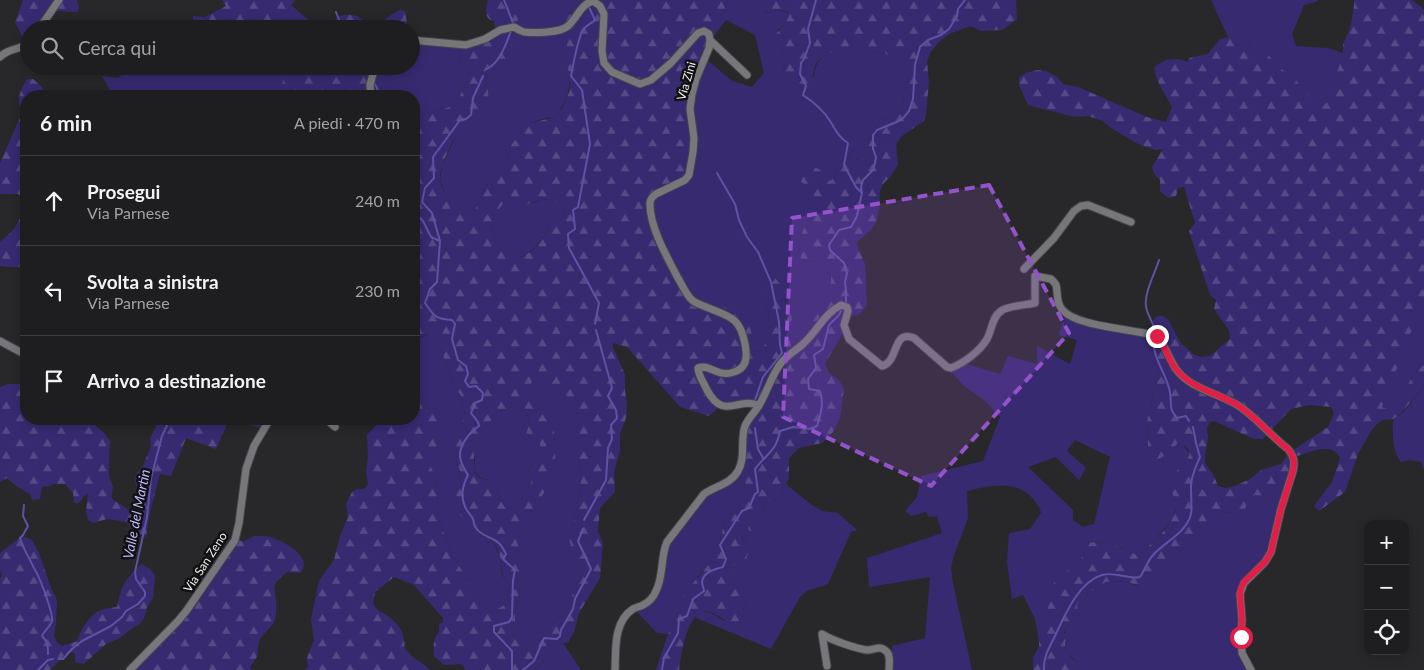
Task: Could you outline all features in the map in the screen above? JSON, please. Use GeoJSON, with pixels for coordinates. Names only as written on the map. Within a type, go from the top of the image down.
{"type":"FeatureCollection","features":[{"type":"Feature","properties":{"kind":"street"},"geometry":{"type":"LineString","coordinates":[[45,20],[59,0]]}},
{"type":"Feature","properties":{"kind":"street","name":"Via Zini"},"geometry":{"type":"LineString","coordinates":[[420,41],[466,44],[485,39],[500,30],[514,27],[522,32],[562,30],[569,25],[587,2],[593,1],[600,6],[604,14],[602,51],[604,63],[612,72],[640,84],[651,80],[698,33],[704,31],[709,34],[709,48],[692,94],[690,118],[694,138],[694,152],[689,175],[686,180],[656,194],[650,202],[652,216],[662,248],[690,298],[736,321],[743,333],[747,358],[738,371],[724,374],[706,366],[698,368],[711,397],[720,405],[725,406],[754,404],[759,406]]}},
{"type":"Feature","properties":{"kind":"street"},"geometry":{"type":"LineString","coordinates":[[710,40],[747,75]]}},
{"type":"Feature","properties":{"kind":"street"},"geometry":{"type":"LineString","coordinates":[[0,56],[9,50],[20,47]]}},
{"type":"Feature","properties":{"kind":"street"},"geometry":{"type":"LineString","coordinates":[[370,90],[373,75]]}},
{"type":"Feature","properties":{"kind":"street"},"geometry":{"type":"LineString","coordinates":[[1024,269],[1054,238],[1074,211],[1081,206],[1088,205],[1131,222]]}},
{"type":"Feature","properties":{"kind":"street"},"geometry":{"type":"LineString","coordinates":[[615,670],[616,642],[620,625],[629,612],[634,608],[644,605],[657,590],[660,583],[663,550],[704,494],[730,481],[739,469],[746,424],[759,406],[781,363],[805,343],[826,316],[841,305],[847,307],[848,311],[844,325],[849,339],[882,366],[890,362],[900,339],[904,336],[909,336],[914,338],[947,367],[951,368],[982,346],[1000,311],[1004,308],[1035,303],[1035,276],[1051,279],[1056,285],[1058,303],[1061,308],[1074,317],[1099,325],[1160,338],[1176,369],[1183,376],[1194,384],[1240,407],[1294,456],[1293,471],[1281,509],[1271,552],[1265,562],[1244,582],[1240,594],[1242,654],[1251,670]]}},
{"type":"Feature","properties":{"kind":"street"},"geometry":{"type":"LineString","coordinates":[[0,341],[20,352]]}},
{"type":"Feature","properties":{"kind":"street","name":"Via San Zeno"},"geometry":{"type":"LineString","coordinates":[[130,670],[178,621],[235,540],[246,469],[254,446],[266,425]]}},
{"type":"Feature","properties":{"kind":"street"},"geometry":{"type":"LineString","coordinates":[[827,666],[822,634],[831,640],[867,650],[878,647],[884,650],[888,653],[889,657],[889,670]]}},
{"type":"Feature","properties":{"kind":"highlighted area"},"geometry":{"type":"Polygon","coordinates":[[[989,185],[1069,333],[931,486],[783,417],[792,218],[989,185]]]}},
{"type":"Feature","properties":{"kind":"green space"},"geometry":{"type":"Polygon","coordinates":[[[23,0],[77,0],[78,12],[56,11],[50,12],[43,20],[20,20],[20,32],[15,22],[23,0]]]}},
{"type":"Feature","properties":{"kind":"green space"},"geometry":{"type":"Polygon","coordinates":[[[222,0],[296,0],[283,19],[209,20],[205,17],[226,6],[222,0]]]}},
{"type":"Feature","properties":{"kind":"green space"},"geometry":{"type":"Polygon","coordinates":[[[488,0],[521,0],[523,5],[523,10],[518,19],[517,30],[506,60],[486,70],[489,102],[482,118],[470,120],[460,130],[445,157],[440,174],[443,190],[459,203],[466,213],[472,216],[491,178],[508,159],[510,146],[527,124],[555,117],[563,107],[570,90],[569,73],[565,57],[567,42],[558,33],[577,0],[728,0],[724,11],[715,23],[713,37],[690,92],[692,143],[685,178],[651,197],[647,208],[650,220],[684,292],[721,314],[727,303],[736,305],[751,328],[753,352],[761,350],[770,337],[766,298],[768,281],[772,278],[776,279],[780,284],[792,319],[787,330],[793,352],[815,328],[811,315],[816,306],[831,290],[829,267],[821,262],[801,259],[802,232],[817,209],[813,203],[807,201],[806,196],[811,192],[812,188],[801,182],[801,172],[805,169],[817,168],[830,181],[836,176],[838,166],[849,154],[857,160],[867,157],[870,128],[878,120],[894,113],[903,104],[908,79],[904,59],[863,47],[848,47],[842,51],[829,53],[821,58],[814,69],[809,85],[807,87],[798,86],[787,77],[784,68],[784,46],[775,43],[774,38],[789,14],[779,10],[760,11],[755,8],[750,0],[1016,0],[1017,19],[1002,30],[981,31],[970,26],[949,34],[930,53],[927,62],[929,82],[924,121],[902,136],[896,144],[898,165],[883,184],[880,191],[876,222],[871,230],[857,242],[865,264],[867,305],[860,314],[846,318],[845,330],[825,363],[829,373],[839,380],[844,389],[840,418],[833,432],[822,443],[799,448],[789,458],[789,478],[786,484],[782,486],[783,493],[764,509],[754,531],[750,531],[747,527],[741,534],[748,548],[747,557],[744,564],[735,565],[731,570],[747,603],[743,609],[745,613],[735,626],[707,611],[700,613],[694,618],[686,634],[679,670],[656,670],[668,634],[677,620],[684,594],[714,558],[726,513],[742,493],[746,483],[736,476],[743,437],[758,405],[719,407],[709,416],[680,407],[627,347],[613,343],[625,375],[627,404],[626,418],[620,434],[620,451],[614,472],[615,492],[600,508],[598,531],[603,544],[600,578],[579,613],[574,632],[568,642],[558,645],[536,670],[465,670],[460,664],[444,665],[434,656],[435,640],[439,632],[439,624],[443,622],[443,618],[414,585],[394,577],[375,592],[373,604],[397,624],[403,635],[405,649],[429,670],[305,670],[308,667],[307,658],[314,640],[311,620],[319,581],[334,560],[340,536],[348,517],[346,504],[352,492],[357,489],[364,489],[368,484],[366,473],[368,456],[367,435],[376,425],[420,425],[420,394],[442,425],[440,440],[433,453],[431,467],[436,478],[439,520],[452,555],[481,600],[484,610],[491,612],[503,606],[510,584],[502,574],[501,560],[497,548],[489,536],[469,525],[459,514],[456,494],[461,474],[453,451],[457,433],[465,416],[461,396],[455,387],[437,342],[428,334],[420,337],[420,114],[452,106],[460,96],[463,87],[471,80],[471,75],[462,66],[457,46],[496,33],[494,21],[488,18],[486,10],[488,0]],[[544,199],[520,206],[507,200],[495,214],[493,228],[495,241],[507,245],[521,257],[531,251],[544,237],[549,226],[558,223],[565,212],[558,203],[544,199]],[[533,373],[530,392],[538,408],[554,427],[556,472],[537,505],[537,519],[524,530],[517,540],[520,553],[527,563],[527,572],[525,582],[520,587],[513,634],[516,640],[529,652],[532,643],[544,629],[554,623],[567,607],[582,573],[577,565],[569,539],[579,498],[581,479],[578,459],[578,416],[564,395],[552,389],[533,373]],[[512,407],[495,413],[489,424],[478,435],[473,451],[474,472],[480,478],[490,482],[506,507],[515,510],[522,503],[523,492],[531,484],[531,476],[528,473],[534,458],[540,451],[540,443],[532,440],[526,434],[529,423],[528,416],[512,407]]]}},
{"type":"Feature","properties":{"kind":"green space"},"geometry":{"type":"Polygon","coordinates":[[[521,0],[577,0],[558,33],[567,42],[568,91],[565,102],[555,117],[527,124],[510,146],[508,159],[491,178],[472,217],[464,213],[460,204],[444,191],[440,179],[442,166],[459,129],[489,102],[486,70],[517,30],[518,19],[523,10],[521,0]]]}},
{"type":"Feature","properties":{"kind":"green space"},"geometry":{"type":"Polygon","coordinates":[[[728,0],[750,0],[752,4],[767,13],[782,10],[789,15],[787,22],[777,31],[784,46],[783,67],[789,80],[802,88],[814,76],[815,68],[822,57],[829,52],[842,50],[847,46],[863,47],[905,59],[908,79],[903,104],[893,114],[879,119],[868,135],[869,151],[867,157],[856,160],[849,154],[838,166],[836,176],[830,181],[823,172],[815,182],[811,198],[817,209],[813,219],[802,232],[800,256],[801,259],[821,262],[829,267],[831,290],[816,306],[815,328],[793,352],[787,333],[790,311],[785,298],[766,298],[770,337],[761,350],[752,352],[751,328],[726,307],[721,314],[690,300],[650,220],[647,208],[690,119],[704,57],[732,81],[752,87],[764,73],[755,35],[726,20],[713,37],[715,23],[724,11],[728,0]]]}},
{"type":"Feature","properties":{"kind":"green space"},"geometry":{"type":"Polygon","coordinates":[[[1211,0],[1318,0],[1304,5],[1292,34],[1296,46],[1328,48],[1343,53],[1336,84],[1325,105],[1319,107],[1295,103],[1267,54],[1248,42],[1228,37],[1211,0]]]}},
{"type":"Feature","properties":{"kind":"green space"},"geometry":{"type":"Polygon","coordinates":[[[1354,0],[1412,0],[1424,10],[1424,298],[1382,407],[1385,408],[1400,398],[1411,379],[1424,364],[1424,384],[1414,399],[1398,416],[1393,419],[1382,420],[1371,431],[1358,454],[1345,492],[1319,511],[1314,506],[1332,482],[1340,458],[1331,450],[1325,449],[1311,451],[1292,458],[1290,480],[1276,486],[1267,496],[1255,495],[1247,504],[1244,512],[1219,512],[1211,517],[1200,538],[1160,563],[1157,576],[1149,579],[1146,585],[1142,587],[1125,581],[1105,582],[1098,590],[1087,591],[1088,595],[1085,599],[1078,603],[1078,616],[1071,619],[1071,623],[1064,629],[1064,633],[1067,636],[1065,644],[1067,652],[1081,670],[1033,670],[1033,658],[1039,646],[1037,630],[1048,614],[1048,601],[1056,579],[1080,561],[1089,543],[1092,542],[1113,545],[1139,555],[1169,524],[1176,510],[1176,503],[1169,487],[1169,481],[1186,462],[1189,451],[1178,443],[1158,459],[1144,462],[1148,448],[1147,421],[1159,372],[1149,350],[1153,321],[1157,316],[1168,319],[1180,342],[1193,354],[1201,357],[1210,356],[1230,339],[1229,330],[1214,309],[1216,300],[1210,295],[1189,231],[1195,223],[1184,187],[1178,188],[1176,196],[1168,198],[1160,191],[1160,180],[1154,174],[1152,167],[1163,149],[1156,150],[1140,145],[1111,128],[1103,121],[1088,116],[1075,117],[1028,105],[1019,85],[1019,78],[1026,73],[1037,70],[1046,71],[1057,77],[1063,84],[1078,87],[1147,117],[1166,122],[1172,107],[1159,84],[1154,68],[1166,60],[1179,59],[1188,62],[1189,58],[1208,54],[1220,39],[1229,37],[1248,42],[1267,54],[1294,78],[1318,106],[1322,106],[1329,99],[1343,53],[1343,44],[1349,31],[1354,0]],[[1309,405],[1291,409],[1263,439],[1254,439],[1214,421],[1210,422],[1207,428],[1208,437],[1205,463],[1218,486],[1226,488],[1235,486],[1250,479],[1261,470],[1281,464],[1289,453],[1328,427],[1334,413],[1331,407],[1309,405]]]}},
{"type":"Feature","properties":{"kind":"green space"},"geometry":{"type":"Polygon","coordinates":[[[291,5],[308,20],[277,20],[283,19],[291,5]]]}},
{"type":"Feature","properties":{"kind":"green space"},"geometry":{"type":"Polygon","coordinates":[[[400,10],[405,11],[406,20],[384,20],[400,10]]]}},
{"type":"Feature","properties":{"kind":"green space"},"geometry":{"type":"Polygon","coordinates":[[[193,16],[205,17],[209,20],[193,20],[193,16]]]}},
{"type":"Feature","properties":{"kind":"green space"},"geometry":{"type":"Polygon","coordinates":[[[356,16],[363,20],[336,20],[337,17],[356,16]]]}},
{"type":"Feature","properties":{"kind":"green space"},"geometry":{"type":"Polygon","coordinates":[[[420,43],[457,46],[462,66],[471,75],[471,80],[463,87],[460,96],[452,106],[420,114],[420,90],[373,90],[375,75],[420,75],[420,43]]]}},
{"type":"Feature","properties":{"kind":"green space"},"geometry":{"type":"Polygon","coordinates":[[[122,75],[281,75],[283,83],[281,90],[110,90],[102,76],[118,78],[122,75]]]}},
{"type":"Feature","properties":{"kind":"green space"},"geometry":{"type":"Polygon","coordinates":[[[375,75],[373,90],[281,90],[282,76],[375,75]]]}},
{"type":"Feature","properties":{"kind":"green space"},"geometry":{"type":"Polygon","coordinates":[[[28,79],[33,79],[44,90],[22,90],[28,79]]]}},
{"type":"Feature","properties":{"kind":"green space"},"geometry":{"type":"Polygon","coordinates":[[[20,119],[20,196],[0,194],[0,163],[20,119]]]}},
{"type":"Feature","properties":{"kind":"green space"},"geometry":{"type":"Polygon","coordinates":[[[544,199],[558,203],[565,212],[558,223],[549,226],[535,248],[521,257],[507,245],[495,241],[493,223],[495,214],[507,200],[533,203],[544,199]]]}},
{"type":"Feature","properties":{"kind":"green space"},"geometry":{"type":"Polygon","coordinates":[[[20,218],[20,266],[0,266],[0,242],[14,229],[20,218]]]}},
{"type":"Feature","properties":{"kind":"green space"},"geometry":{"type":"Polygon","coordinates":[[[1424,285],[1424,364],[1411,379],[1400,398],[1385,408],[1378,405],[1424,285]]]}},
{"type":"Feature","properties":{"kind":"green space"},"geometry":{"type":"Polygon","coordinates":[[[1065,315],[1150,334],[1149,350],[1159,372],[1147,421],[1148,448],[1145,455],[1158,460],[1178,443],[1183,445],[1189,453],[1187,460],[1170,478],[1169,485],[1177,504],[1173,518],[1155,540],[1139,555],[1114,545],[1089,543],[1080,561],[1056,579],[1048,601],[1048,614],[1037,630],[1035,619],[1023,595],[1012,599],[1007,562],[1009,533],[1030,529],[1041,513],[1039,507],[1026,493],[1011,486],[984,487],[967,491],[968,518],[951,567],[972,670],[892,670],[892,646],[925,638],[930,577],[869,587],[867,558],[942,533],[937,516],[929,517],[926,512],[911,516],[905,511],[917,497],[921,476],[983,461],[1000,417],[984,400],[963,385],[949,369],[963,363],[1000,374],[1008,356],[1037,364],[1037,346],[1070,364],[1077,340],[1059,335],[1065,315]],[[1075,440],[1067,451],[1086,468],[1079,480],[1056,457],[1028,467],[1073,510],[1073,520],[1083,527],[1094,524],[1110,457],[1075,440]]]}},
{"type":"Feature","properties":{"kind":"green space"},"geometry":{"type":"Polygon","coordinates":[[[429,334],[437,342],[455,387],[461,396],[465,416],[457,433],[453,451],[461,475],[456,494],[469,525],[484,534],[496,547],[501,561],[502,575],[510,584],[503,606],[491,612],[484,610],[481,600],[452,555],[439,520],[436,478],[431,467],[433,453],[440,440],[436,414],[426,405],[420,394],[420,338],[429,334]]]}},
{"type":"Feature","properties":{"kind":"green space"},"geometry":{"type":"Polygon","coordinates":[[[533,373],[552,389],[564,395],[578,416],[578,459],[581,479],[579,498],[569,539],[577,565],[582,573],[567,607],[554,623],[544,629],[529,653],[516,640],[513,633],[520,587],[525,582],[527,572],[527,563],[520,553],[517,540],[524,530],[537,519],[537,505],[556,472],[554,427],[538,408],[529,392],[533,373]]]}},
{"type":"Feature","properties":{"kind":"green space"},"geometry":{"type":"Polygon","coordinates":[[[8,384],[20,384],[20,425],[95,425],[104,433],[110,441],[109,476],[113,487],[111,497],[129,510],[133,509],[140,491],[135,482],[136,474],[142,468],[151,446],[150,438],[157,425],[226,425],[216,449],[186,438],[171,476],[160,474],[150,512],[146,537],[134,532],[126,522],[107,519],[93,523],[88,520],[86,511],[88,493],[77,504],[74,502],[73,493],[65,484],[53,484],[42,487],[40,499],[32,500],[30,494],[7,478],[0,482],[0,387],[8,384]]]}},
{"type":"Feature","properties":{"kind":"green space"},"geometry":{"type":"Polygon","coordinates":[[[1424,384],[1424,470],[1421,462],[1410,460],[1401,462],[1394,447],[1393,419],[1407,408],[1424,384]]]}},
{"type":"Feature","properties":{"kind":"green space"},"geometry":{"type":"Polygon","coordinates":[[[512,407],[528,416],[529,423],[526,434],[532,440],[540,443],[539,452],[528,472],[531,476],[531,484],[523,492],[522,503],[515,510],[506,507],[488,480],[481,478],[474,471],[475,459],[472,451],[478,435],[489,424],[495,413],[512,407]]]}},
{"type":"Feature","properties":{"kind":"green space"},"geometry":{"type":"Polygon","coordinates":[[[251,425],[266,425],[264,429],[251,425]]]}},
{"type":"Feature","properties":{"kind":"green space"},"geometry":{"type":"Polygon","coordinates":[[[736,476],[746,483],[742,493],[726,513],[714,558],[698,576],[678,611],[677,620],[668,634],[657,633],[634,609],[652,599],[665,548],[704,496],[736,476]]]}},
{"type":"Feature","properties":{"kind":"green space"},"geometry":{"type":"Polygon","coordinates":[[[1290,480],[1272,550],[1241,589],[1241,648],[1250,670],[1081,670],[1074,659],[1067,653],[1065,645],[1067,640],[1064,629],[1071,623],[1070,619],[1074,617],[1078,603],[1088,595],[1087,591],[1105,582],[1125,581],[1137,586],[1154,574],[1160,563],[1200,538],[1211,517],[1219,512],[1236,513],[1255,495],[1267,496],[1276,486],[1290,480]]]}},
{"type":"Feature","properties":{"kind":"green space"},"geometry":{"type":"Polygon","coordinates":[[[786,484],[822,511],[838,513],[857,530],[851,532],[828,584],[807,591],[800,597],[771,649],[696,618],[697,613],[706,612],[725,621],[738,623],[745,613],[743,610],[747,603],[731,570],[735,565],[744,564],[747,557],[747,548],[741,533],[747,528],[755,527],[759,515],[783,493],[782,485],[786,484]]]}},
{"type":"Feature","properties":{"kind":"green space"},"geometry":{"type":"Polygon","coordinates":[[[22,536],[32,540],[57,600],[54,636],[62,646],[77,641],[86,623],[97,612],[117,607],[125,582],[142,564],[150,569],[155,576],[153,598],[139,625],[120,638],[106,644],[84,664],[75,662],[75,654],[72,652],[65,655],[50,670],[0,670],[0,578],[2,576],[0,553],[22,536]]]}},
{"type":"Feature","properties":{"kind":"green space"},"geometry":{"type":"Polygon","coordinates":[[[254,536],[266,536],[287,544],[300,555],[304,567],[300,573],[287,572],[274,586],[275,619],[259,641],[256,659],[250,667],[252,670],[130,670],[178,621],[235,540],[244,541],[254,536]]]}},
{"type":"Feature","properties":{"kind":"green space"},"geometry":{"type":"Polygon","coordinates":[[[563,643],[581,670],[536,670],[558,645],[563,643]]]}},
{"type":"Feature","properties":{"kind":"waterway"},"geometry":{"type":"LineString","coordinates":[[504,0],[513,23]]}},
{"type":"Feature","properties":{"kind":"waterway"},"geometry":{"type":"LineString","coordinates":[[816,0],[808,29],[810,43],[801,63],[800,74],[806,86],[803,95],[821,110],[840,136],[848,143],[844,165],[856,187],[862,193]]}},
{"type":"Feature","properties":{"kind":"waterway"},"geometry":{"type":"LineString","coordinates":[[846,302],[845,282],[847,273],[844,263],[830,250],[829,245],[839,230],[851,227],[857,216],[863,180],[873,170],[875,163],[873,135],[877,130],[899,121],[909,111],[913,99],[915,65],[920,47],[928,40],[941,35],[949,29],[957,16],[958,9],[965,0]]}},
{"type":"Feature","properties":{"kind":"waterway"},"geometry":{"type":"LineString","coordinates":[[588,5],[595,20],[581,34],[571,76],[582,90],[590,144],[578,207],[573,210],[575,229],[568,234],[569,248],[599,303],[595,324]]}},
{"type":"Feature","properties":{"kind":"waterway"},"geometry":{"type":"LineString","coordinates":[[336,12],[339,20]]}},
{"type":"Feature","properties":{"kind":"waterway"},"geometry":{"type":"LineString","coordinates":[[487,69],[496,62],[511,31]]}},
{"type":"Feature","properties":{"kind":"waterway"},"geometry":{"type":"LineString","coordinates":[[440,241],[432,213],[422,202],[425,188],[434,178],[433,157],[460,120],[466,119],[471,115],[473,98],[483,76]]}},
{"type":"Feature","properties":{"kind":"waterway"},"geometry":{"type":"LineString","coordinates":[[373,81],[378,90]]}},
{"type":"Feature","properties":{"kind":"waterway"},"geometry":{"type":"LineString","coordinates":[[717,173],[735,204],[739,220],[747,237],[758,252],[771,282],[779,322],[782,353],[763,377],[755,400]]}},
{"type":"Feature","properties":{"kind":"waterway"},"geometry":{"type":"LineString","coordinates":[[420,218],[431,237],[440,241],[437,282],[430,289],[425,303],[436,316],[452,320],[455,324],[452,339],[458,360],[466,366],[468,374],[465,381],[469,387],[476,386],[483,393],[482,400],[475,403],[471,413],[479,426],[466,439],[460,452],[461,461],[468,475],[462,496],[464,505],[473,519],[476,528],[500,545],[506,554],[503,559],[515,570],[512,617],[509,622],[494,626],[494,632],[512,651],[512,670]]}},
{"type":"Feature","properties":{"kind":"waterway"},"geometry":{"type":"LineString","coordinates":[[1155,332],[1146,309],[1146,301],[1148,289],[1159,260]]}},
{"type":"Feature","properties":{"kind":"waterway"},"geometry":{"type":"LineString","coordinates":[[662,670],[664,658],[678,633],[679,619],[687,616],[693,599],[704,591],[702,582],[705,576],[723,567],[726,559],[720,545],[742,511],[749,508],[755,494],[758,492],[755,469],[776,444],[780,431],[793,427],[810,429],[817,426],[822,408],[822,400],[820,391],[809,389],[808,379],[816,368],[814,355],[823,349],[829,325],[842,309]]}},
{"type":"Feature","properties":{"kind":"waterway"},"geometry":{"type":"LineString","coordinates":[[584,520],[606,480],[608,448],[612,439],[611,425],[617,418],[616,410],[608,396],[612,388],[596,330]]}},
{"type":"Feature","properties":{"kind":"waterway"},"geometry":{"type":"LineString","coordinates":[[1154,339],[1155,352],[1170,392],[1172,411],[1177,418],[1186,416],[1189,421]]}},
{"type":"Feature","properties":{"kind":"waterway","name":"Valle del Martin"},"geometry":{"type":"LineString","coordinates":[[59,659],[63,659],[82,641],[111,626],[145,596],[145,592],[136,579],[135,572],[147,517],[151,478],[162,436],[167,425]]}},
{"type":"Feature","properties":{"kind":"waterway"},"geometry":{"type":"LineString","coordinates":[[1044,670],[1044,661],[1047,653],[1062,620],[1079,592],[1093,579],[1102,575],[1140,577],[1152,557],[1189,520],[1191,514],[1192,479],[1200,457],[1193,427]]}},
{"type":"Feature","properties":{"kind":"waterway"},"geometry":{"type":"LineString","coordinates":[[755,428],[758,449],[763,458]]}},
{"type":"Feature","properties":{"kind":"waterway"},"geometry":{"type":"LineString","coordinates":[[24,505],[23,516],[28,526],[20,538],[38,575],[52,617],[51,623],[42,636],[47,644],[48,654]]}},
{"type":"Feature","properties":{"kind":"waterway"},"geometry":{"type":"LineString","coordinates":[[523,670],[534,661],[544,638],[557,639],[560,636],[561,630],[573,609],[575,599],[591,569],[578,541],[583,529]]}},
{"type":"Feature","properties":{"kind":"waterway","name":"Valle del Martin"},"geometry":{"type":"LineString","coordinates":[[38,670],[48,660],[53,659]]}},
{"type":"Feature","properties":{"kind":"route"},"geometry":{"type":"LineString","coordinates":[[1157,336],[1160,338],[1176,369],[1183,376],[1194,384],[1240,407],[1294,456],[1293,471],[1281,509],[1271,552],[1265,562],[1244,582],[1241,588],[1241,637]]}}]}
